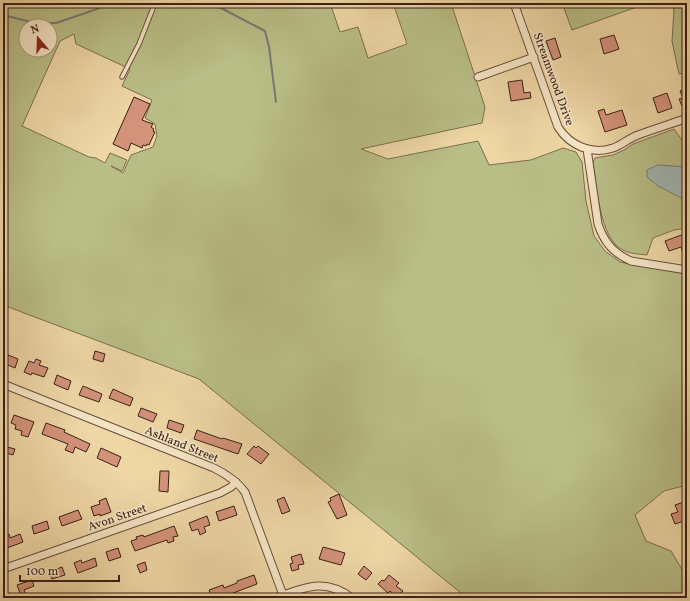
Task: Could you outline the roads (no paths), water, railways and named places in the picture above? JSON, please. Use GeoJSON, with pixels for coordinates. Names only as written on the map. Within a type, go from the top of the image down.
{"type":"FeatureCollection","features":[{"type":"Feature","properties":{"kind":"street","name":"Streamwood Drive"},"geometry":{"type":"LineString","coordinates":[[514,3],[558,127],[570,141],[587,149]]}},
{"type":"Feature","properties":{"kind":"street"},"geometry":{"type":"LineString","coordinates":[[478,77],[534,57]]}},
{"type":"Feature","properties":{"kind":"street"},"geometry":{"type":"LineString","coordinates":[[687,118],[636,136],[613,148],[598,151],[587,149],[598,224],[602,235],[610,247],[631,261],[687,270]]}},
{"type":"Feature","properties":{"kind":"street","name":"Ashland Street"},"geometry":{"type":"LineString","coordinates":[[3,384],[214,468],[236,482],[241,487],[248,499],[283,595]]}},
{"type":"Feature","properties":{"kind":"street","name":"Avon Street"},"geometry":{"type":"LineString","coordinates":[[3,569],[220,493],[231,487],[236,482]]}},
{"type":"Feature","properties":{"kind":"street"},"geometry":{"type":"LineString","coordinates":[[275,598],[311,586],[324,585],[338,589],[352,598]]}},
{"type":"Feature","properties":{"kind":"lane"},"geometry":{"type":"LineString","coordinates":[[122,77],[139,44],[155,3]]}},
{"type":"Feature","properties":{"kind":"water"},"geometry":{"type":"Polygon","coordinates":[[[658,165],[687,167],[687,201],[658,186],[647,177],[647,170],[658,165]]]}},
{"type":"Feature","properties":{"kind":"waterway"},"geometry":{"type":"LineString","coordinates":[[3,15],[35,23],[56,23],[111,3]]}},
{"type":"Feature","properties":{"kind":"waterway"},"geometry":{"type":"LineString","coordinates":[[199,3],[221,8],[265,31],[269,47],[276,102]]}}]}
